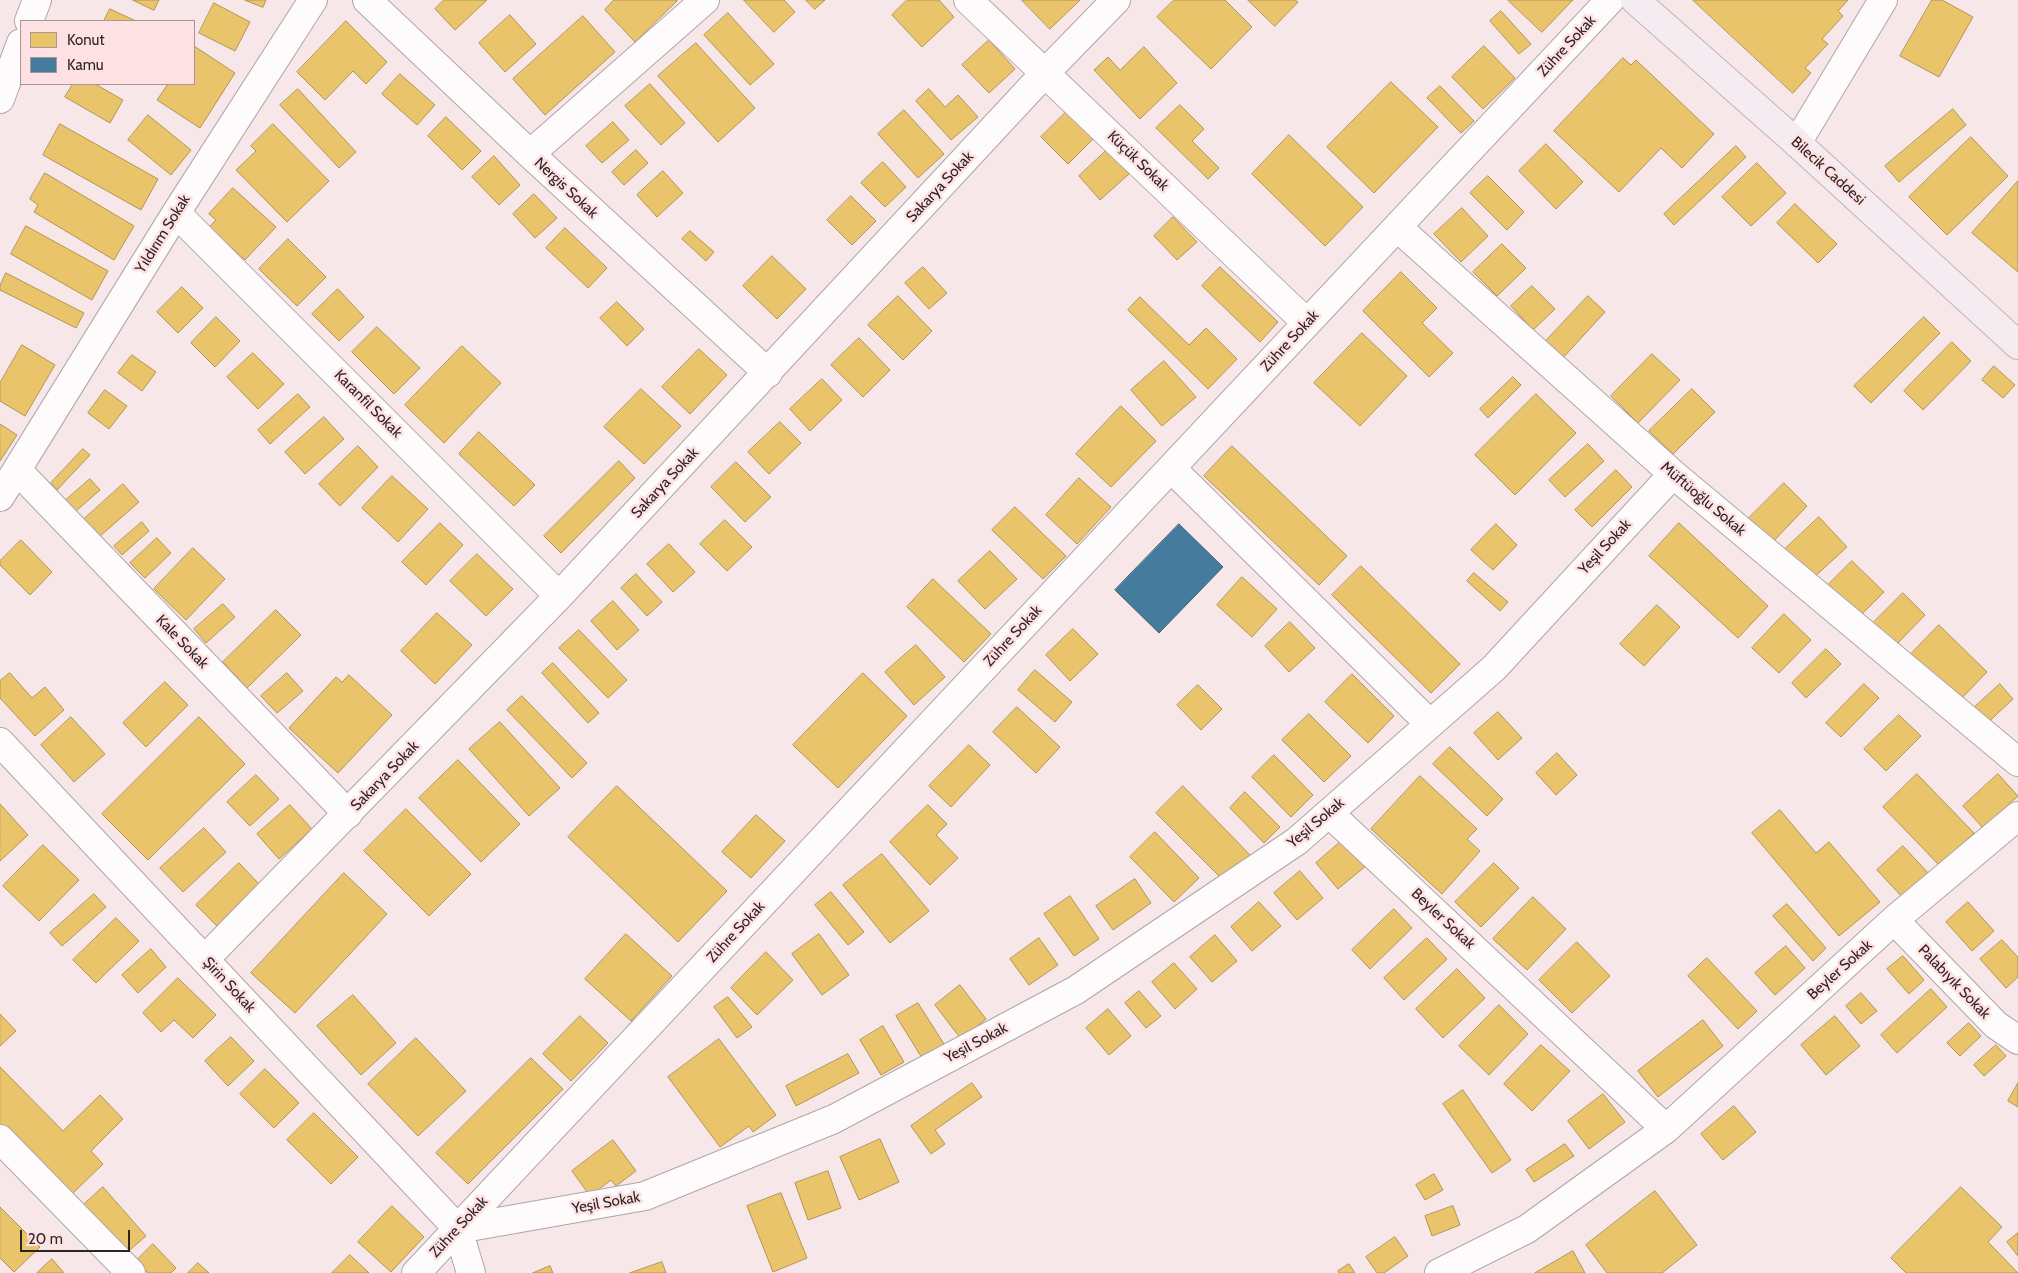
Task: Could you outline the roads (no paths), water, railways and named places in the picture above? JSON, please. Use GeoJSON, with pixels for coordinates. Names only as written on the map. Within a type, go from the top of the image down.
{"type":"FeatureCollection","features":[{"type":"Feature","properties":{"kind":"main road","name":"Bilecik Caddesi"},"geometry":{"type":"LineString","coordinates":[[1635,0],[1797,143],[2018,345]]}},
{"type":"Feature","properties":{"kind":"street"},"geometry":{"type":"LineString","coordinates":[[29,20],[37,0]]}},
{"type":"Feature","properties":{"kind":"street","name":"Yıldırım Sokak"},"geometry":{"type":"LineString","coordinates":[[0,497],[176,213],[313,0]]}},
{"type":"Feature","properties":{"kind":"street","name":"Nergis Sokak"},"geometry":{"type":"LineString","coordinates":[[366,0],[768,373]]}},
{"type":"Feature","properties":{"kind":"street"},"geometry":{"type":"LineString","coordinates":[[530,154],[704,0]]}},
{"type":"Feature","properties":{"kind":"street","name":"Küçük Sokak"},"geometry":{"type":"LineString","coordinates":[[968,0],[1307,323]]}},
{"type":"Feature","properties":{"kind":"street","name":"Sakarya Sokak"},"geometry":{"type":"LineString","coordinates":[[205,959],[560,596],[1116,0]]}},
{"type":"Feature","properties":{"kind":"street","name":"Zühre Sokak"},"geometry":{"type":"LineString","coordinates":[[416,1273],[1610,0]]}},
{"type":"Feature","properties":{"kind":"street"},"geometry":{"type":"LineString","coordinates":[[1797,143],[1883,0]]}},
{"type":"Feature","properties":{"kind":"street"},"geometry":{"type":"LineString","coordinates":[[0,99],[20,46]]}},
{"type":"Feature","properties":{"kind":"street","name":"Karanfil Sokak"},"geometry":{"type":"LineString","coordinates":[[176,213],[560,596]]}},
{"type":"Feature","properties":{"kind":"street","name":"Müftüoğlu Sokak"},"geometry":{"type":"LineString","coordinates":[[1397,227],[1673,474],[2018,762]]}},
{"type":"Feature","properties":{"kind":"street"},"geometry":{"type":"LineString","coordinates":[[1171,468],[1430,724]]}},
{"type":"Feature","properties":{"kind":"street","name":"Kale Sokak"},"geometry":{"type":"LineString","coordinates":[[17,470],[348,814]]}},
{"type":"Feature","properties":{"kind":"street","name":"Yeşil Sokak"},"geometry":{"type":"LineString","coordinates":[[458,1230],[645,1196],[834,1119],[1076,990],[1297,841],[1494,668],[1673,474]]}},
{"type":"Feature","properties":{"kind":"street","name":"Şirin Sokak"},"geometry":{"type":"LineString","coordinates":[[0,742],[458,1230]]}},
{"type":"Feature","properties":{"kind":"street","name":"Beyler Sokak"},"geometry":{"type":"LineString","coordinates":[[1329,812],[1666,1129]]}},
{"type":"Feature","properties":{"kind":"street","name":"Beyler Sokak"},"geometry":{"type":"LineString","coordinates":[[1439,1273],[1528,1229],[1666,1129],[1894,920],[2018,816]]}},
{"type":"Feature","properties":{"kind":"street","name":"Palabıyık Sokak"},"geometry":{"type":"LineString","coordinates":[[1894,920],[1996,1025],[2018,1040]]}},
{"type":"Feature","properties":{"kind":"street"},"geometry":{"type":"LineString","coordinates":[[0,1139],[131,1273]]}},
{"type":"Feature","properties":{"kind":"street"},"geometry":{"type":"LineString","coordinates":[[458,1230],[471,1273]]}}]}
